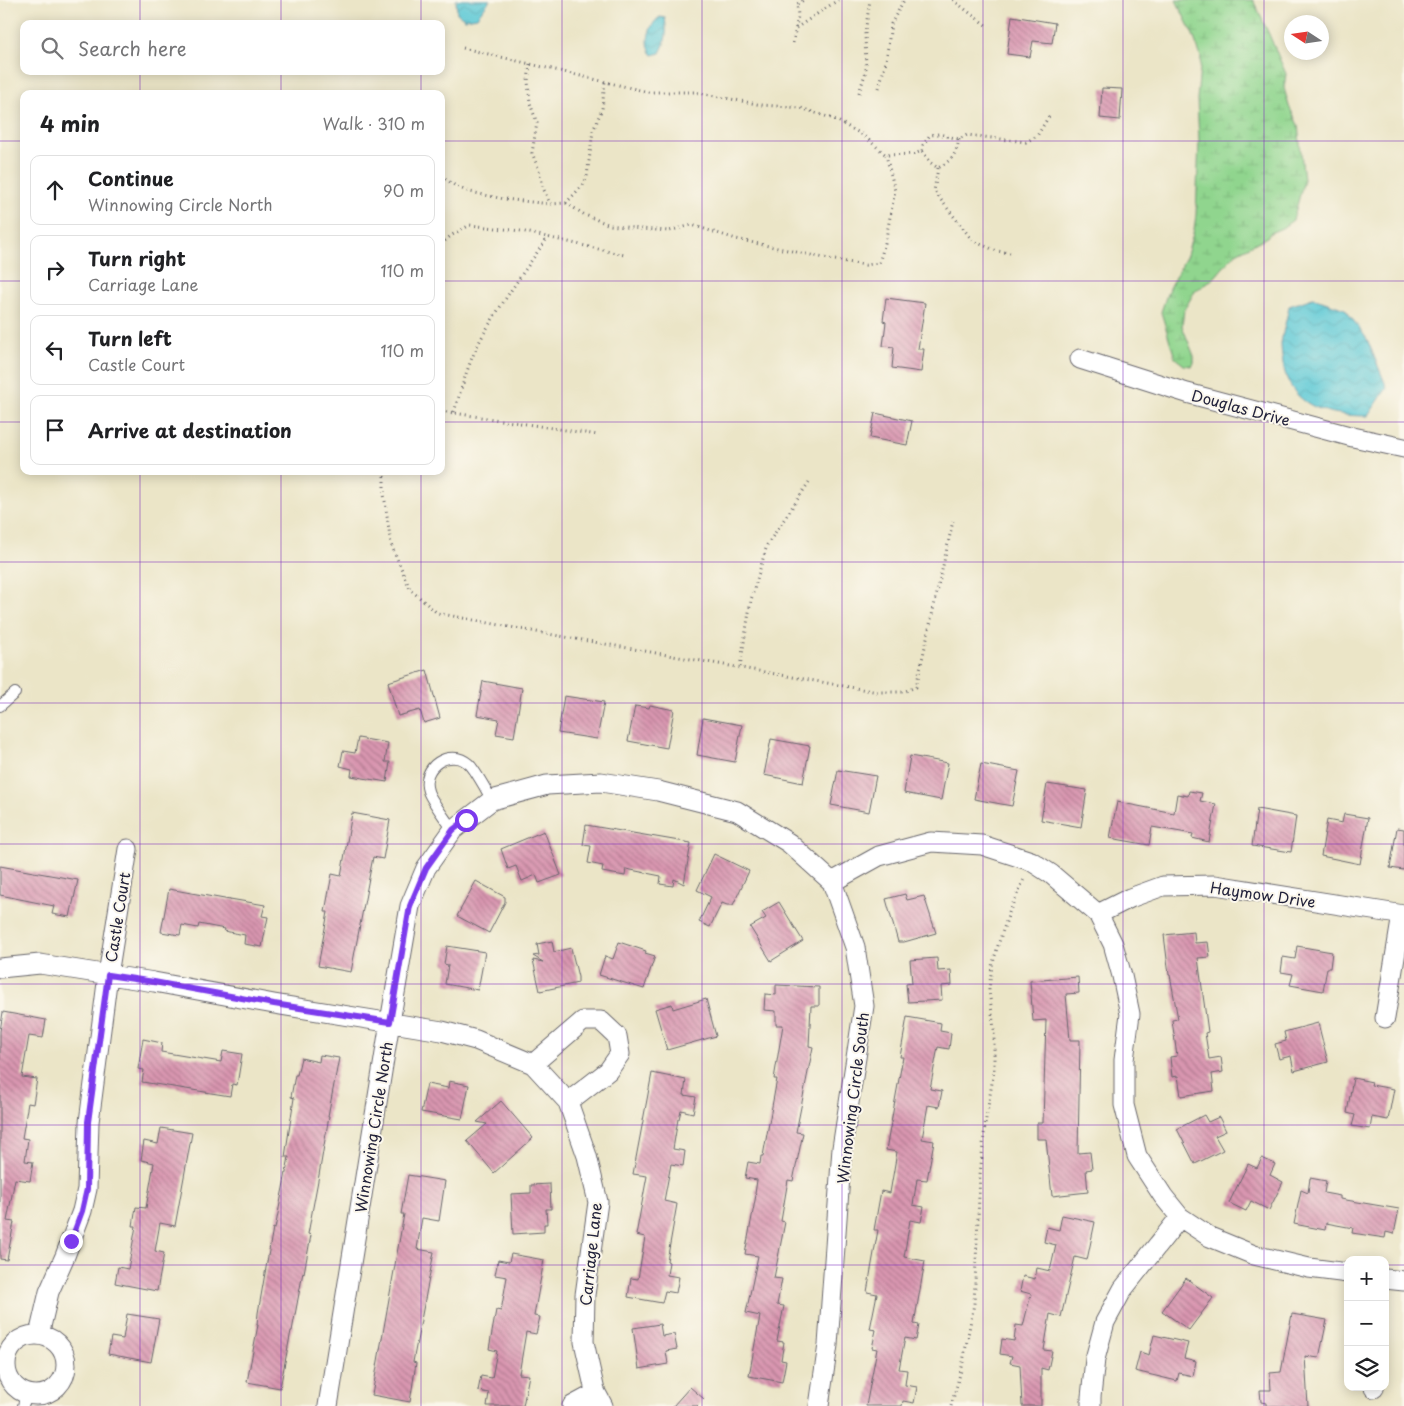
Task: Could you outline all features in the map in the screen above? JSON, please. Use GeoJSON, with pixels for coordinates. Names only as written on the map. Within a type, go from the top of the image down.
{"type":"FeatureCollection","features":[{"type":"Feature","properties":{"kind":"street","name":"Douglas Drive"},"geometry":{"type":"LineString","coordinates":[[1080,359],[1187,393],[1352,437],[1404,448]]}},
{"type":"Feature","properties":{"kind":"street","name":"Winnowing Circle North"},"geometry":{"type":"LineString","coordinates":[[328,1406],[410,906],[426,868],[453,830],[492,800],[547,785],[601,782],[658,791],[737,812]]}},
{"type":"Feature","properties":{"kind":"street","name":"Winnowing Circle South"},"geometry":{"type":"LineString","coordinates":[[737,812],[789,843],[832,882],[855,947],[864,1006],[842,1148],[828,1345],[819,1406]]}},
{"type":"Feature","properties":{"kind":"street"},"geometry":{"type":"LineString","coordinates":[[832,882],[879,856],[931,842],[982,845],[1031,861],[1051,874],[1098,914],[1113,944],[1130,1014],[1124,1060],[1124,1105],[1137,1156],[1163,1196],[1180,1217],[1210,1237],[1254,1255],[1309,1268],[1344,1272]]}},
{"type":"Feature","properties":{"kind":"street","name":"Castle Court"},"geometry":{"type":"LineString","coordinates":[[39,1335],[49,1292],[82,1211],[87,1189],[88,1122],[108,975],[128,850]]}},
{"type":"Feature","properties":{"kind":"street","name":"Haymow Drive"},"geometry":{"type":"LineString","coordinates":[[1098,914],[1130,898],[1164,886],[1214,885],[1403,915]]}},
{"type":"Feature","properties":{"kind":"street"},"geometry":{"type":"LineString","coordinates":[[1385,1018],[1403,915]]}},
{"type":"Feature","properties":{"kind":"street","name":"Carriage Lane"},"geometry":{"type":"LineString","coordinates":[[0,968],[40,964],[442,1031],[476,1040],[533,1064],[568,1102],[587,1156],[598,1202],[585,1295],[584,1342],[599,1400]]}},
{"type":"Feature","properties":{"kind":"street"},"geometry":{"type":"LineString","coordinates":[[533,1064],[583,1020],[601,1021],[617,1036],[620,1054],[608,1071],[568,1102]]}},
{"type":"Feature","properties":{"kind":"street"},"geometry":{"type":"LineString","coordinates":[[1091,1406],[1095,1359],[1105,1322],[1122,1289],[1180,1217]]}},
{"type":"Feature","properties":{"kind":"street"},"geometry":{"type":"LineString","coordinates":[[39,1335],[52,1339],[61,1347],[66,1359],[66,1372],[60,1384],[50,1392],[24,1400],[8,1377],[5,1365],[8,1352],[16,1342],[26,1336],[39,1335]]}},
{"type":"Feature","properties":{"kind":"street"},"geometry":{"type":"LineString","coordinates":[[572,1406],[599,1400]]}},
{"type":"Feature","properties":{"kind":"lane"},"geometry":{"type":"LineString","coordinates":[[0,706],[15,693]]}},
{"type":"Feature","properties":{"kind":"lane"},"geometry":{"type":"LineString","coordinates":[[453,830],[428,792],[427,780],[430,769],[437,762],[450,758],[460,759],[470,764],[492,800]]}},
{"type":"Feature","properties":{"kind":"path"},"geometry":{"type":"LineString","coordinates":[[793,42],[798,16],[797,4],[804,0]]}},
{"type":"Feature","properties":{"kind":"path"},"geometry":{"type":"LineString","coordinates":[[796,28],[838,0]]}},
{"type":"Feature","properties":{"kind":"path"},"geometry":{"type":"LineString","coordinates":[[859,93],[866,70],[865,33],[870,0]]}},
{"type":"Feature","properties":{"kind":"path"},"geometry":{"type":"LineString","coordinates":[[879,88],[886,61],[891,24],[904,0]]}},
{"type":"Feature","properties":{"kind":"path"},"geometry":{"type":"LineString","coordinates":[[954,0],[987,26]]}},
{"type":"Feature","properties":{"kind":"path"},"geometry":{"type":"LineString","coordinates":[[445,179],[457,187],[470,192],[504,200],[550,204],[566,203],[585,215],[610,224],[669,231],[692,225],[736,239],[865,265],[879,263],[885,243],[895,191],[886,155],[863,135],[834,119],[801,108],[762,104],[694,92],[648,92],[463,48]]}},
{"type":"Feature","properties":{"kind":"path"},"geometry":{"type":"LineString","coordinates":[[530,64],[528,81],[530,103],[537,122],[532,153],[550,204]]}},
{"type":"Feature","properties":{"kind":"path"},"geometry":{"type":"LineString","coordinates":[[566,203],[584,184],[587,176],[593,131],[602,109],[605,82]]}},
{"type":"Feature","properties":{"kind":"path"},"geometry":{"type":"LineString","coordinates":[[938,168],[922,151],[923,145],[930,135],[939,134],[959,139],[967,135],[1026,142],[1037,136],[1049,116]]}},
{"type":"Feature","properties":{"kind":"path"},"geometry":{"type":"LineString","coordinates":[[938,168],[950,162],[958,149],[959,139]]}},
{"type":"Feature","properties":{"kind":"path"},"geometry":{"type":"LineString","coordinates":[[886,155],[914,154],[922,151]]}},
{"type":"Feature","properties":{"kind":"path"},"geometry":{"type":"LineString","coordinates":[[938,168],[934,190],[974,241],[997,251],[1010,253]]}},
{"type":"Feature","properties":{"kind":"path"},"geometry":{"type":"LineString","coordinates":[[445,241],[470,225],[521,231],[624,255]]}},
{"type":"Feature","properties":{"kind":"path"},"geometry":{"type":"LineString","coordinates":[[454,412],[466,374],[482,338],[548,238]]}},
{"type":"Feature","properties":{"kind":"path"},"geometry":{"type":"LineString","coordinates":[[445,411],[598,435]]}},
{"type":"Feature","properties":{"kind":"path"},"geometry":{"type":"LineString","coordinates":[[384,475],[384,494],[391,544],[410,589],[437,613],[878,692],[903,692],[916,686],[953,521]]}},
{"type":"Feature","properties":{"kind":"path"},"geometry":{"type":"LineString","coordinates":[[740,667],[751,600],[767,545],[809,482]]}},
{"type":"Feature","properties":{"kind":"path"},"geometry":{"type":"LineString","coordinates":[[952,1406],[962,1367],[974,1304],[980,1175],[985,1125],[994,1071],[994,1029],[989,990],[992,966],[1010,910],[1031,861]]}},
{"type":"Feature","properties":{"kind":"green space"},"geometry":{"type":"Polygon","coordinates":[[[1176,0],[1253,0],[1286,74],[1284,88],[1289,106],[1298,125],[1304,180],[1293,220],[1282,228],[1270,233],[1267,237],[1236,253],[1214,278],[1195,291],[1184,310],[1182,326],[1194,356],[1194,363],[1191,366],[1184,365],[1175,358],[1161,312],[1169,288],[1187,255],[1196,215],[1199,141],[1197,99],[1201,57],[1193,35],[1176,0]]]}},
{"type":"Feature","properties":{"kind":"water"},"geometry":{"type":"Polygon","coordinates":[[[456,0],[490,0],[477,17],[465,19],[457,13],[456,0]]]}},
{"type":"Feature","properties":{"kind":"water"},"geometry":{"type":"Polygon","coordinates":[[[660,17],[665,18],[665,40],[660,53],[653,55],[648,41],[649,35],[653,25],[660,17]]]}},
{"type":"Feature","properties":{"kind":"water"},"geometry":{"type":"Polygon","coordinates":[[[1313,298],[1345,309],[1367,339],[1387,388],[1368,416],[1340,414],[1314,406],[1303,400],[1293,390],[1287,378],[1281,343],[1289,306],[1313,298]]]}},
{"type":"Feature","properties":{"kind":"building"},"geometry":{"type":"Polygon","coordinates":[[[1012,16],[1055,23],[1052,43],[1033,41],[1030,57],[1007,54],[1012,16]]]}},
{"type":"Feature","properties":{"kind":"building"},"geometry":{"type":"Polygon","coordinates":[[[1102,88],[1122,89],[1120,120],[1100,118],[1102,88]]]}},
{"type":"Feature","properties":{"kind":"building"},"geometry":{"type":"Polygon","coordinates":[[[886,298],[925,303],[918,349],[924,349],[921,372],[892,368],[894,347],[883,346],[886,322],[883,321],[886,298]]]}},
{"type":"Feature","properties":{"kind":"building"},"geometry":{"type":"Polygon","coordinates":[[[875,413],[912,421],[907,445],[870,438],[875,413]]]}},
{"type":"Feature","properties":{"kind":"building"},"geometry":{"type":"Polygon","coordinates":[[[427,670],[440,718],[424,723],[420,710],[398,716],[388,682],[427,670]]]}},
{"type":"Feature","properties":{"kind":"building"},"geometry":{"type":"Polygon","coordinates":[[[483,681],[522,688],[514,737],[496,734],[499,719],[477,715],[483,681]]]}},
{"type":"Feature","properties":{"kind":"building"},"geometry":{"type":"Polygon","coordinates":[[[564,696],[604,702],[597,739],[558,733],[564,696]]]}},
{"type":"Feature","properties":{"kind":"building"},"geometry":{"type":"Polygon","coordinates":[[[650,705],[674,710],[667,748],[628,741],[635,706],[649,708],[650,705]]]}},
{"type":"Feature","properties":{"kind":"building"},"geometry":{"type":"Polygon","coordinates":[[[703,718],[742,725],[735,762],[697,755],[703,718]]]}},
{"type":"Feature","properties":{"kind":"building"},"geometry":{"type":"Polygon","coordinates":[[[358,738],[388,743],[385,762],[390,762],[387,782],[351,776],[352,769],[340,766],[343,751],[355,753],[358,738]]]}},
{"type":"Feature","properties":{"kind":"building"},"geometry":{"type":"Polygon","coordinates":[[[771,739],[810,746],[803,783],[764,775],[771,739]]]}},
{"type":"Feature","properties":{"kind":"building"},"geometry":{"type":"Polygon","coordinates":[[[910,756],[948,763],[941,800],[904,793],[910,756]]]}},
{"type":"Feature","properties":{"kind":"building"},"geometry":{"type":"Polygon","coordinates":[[[981,764],[1019,771],[1012,806],[974,799],[981,764]]]}},
{"type":"Feature","properties":{"kind":"building"},"geometry":{"type":"Polygon","coordinates":[[[838,770],[876,776],[869,812],[831,805],[838,770]]]}},
{"type":"Feature","properties":{"kind":"building"},"geometry":{"type":"Polygon","coordinates":[[[1047,784],[1087,790],[1081,827],[1041,820],[1047,784]]]}},
{"type":"Feature","properties":{"kind":"building"},"geometry":{"type":"Polygon","coordinates":[[[1189,791],[1202,793],[1200,801],[1216,804],[1209,842],[1192,838],[1193,834],[1152,827],[1149,845],[1110,838],[1117,802],[1174,813],[1177,794],[1188,796],[1189,791]]]}},
{"type":"Feature","properties":{"kind":"building"},"geometry":{"type":"Polygon","coordinates":[[[1257,809],[1296,816],[1291,852],[1252,846],[1257,809]]]}},
{"type":"Feature","properties":{"kind":"building"},"geometry":{"type":"Polygon","coordinates":[[[352,813],[390,820],[383,859],[373,857],[351,972],[318,966],[328,912],[325,912],[332,874],[341,876],[352,813]]]}},
{"type":"Feature","properties":{"kind":"building"},"geometry":{"type":"Polygon","coordinates":[[[1344,814],[1368,818],[1360,864],[1321,856],[1327,820],[1342,823],[1344,814]]]}},
{"type":"Feature","properties":{"kind":"building"},"geometry":{"type":"Polygon","coordinates":[[[586,825],[691,843],[684,884],[674,879],[673,886],[660,884],[661,876],[626,869],[625,876],[602,872],[603,866],[588,863],[591,846],[583,845],[586,825]]]}},
{"type":"Feature","properties":{"kind":"building"},"geometry":{"type":"Polygon","coordinates":[[[1397,828],[1404,829],[1404,870],[1390,868],[1397,828]]]}},
{"type":"Feature","properties":{"kind":"building"},"geometry":{"type":"Polygon","coordinates":[[[544,831],[561,875],[539,883],[536,875],[522,881],[516,866],[508,869],[501,849],[544,831]]]}},
{"type":"Feature","properties":{"kind":"building"},"geometry":{"type":"Polygon","coordinates":[[[714,854],[749,871],[733,905],[722,903],[710,927],[699,922],[711,897],[697,890],[714,854]]]}},
{"type":"Feature","properties":{"kind":"building"},"geometry":{"type":"Polygon","coordinates":[[[0,866],[78,880],[70,917],[52,914],[54,906],[0,895],[0,866]]]}},
{"type":"Feature","properties":{"kind":"building"},"geometry":{"type":"Polygon","coordinates":[[[476,881],[505,897],[505,902],[489,933],[457,916],[476,881]]]}},
{"type":"Feature","properties":{"kind":"building"},"geometry":{"type":"Polygon","coordinates":[[[169,889],[265,905],[262,916],[268,917],[262,947],[244,944],[245,935],[199,924],[198,928],[182,925],[180,935],[161,932],[169,889]]]}},
{"type":"Feature","properties":{"kind":"building"},"geometry":{"type":"Polygon","coordinates":[[[905,894],[907,900],[924,896],[936,933],[898,942],[886,899],[905,894]]]}},
{"type":"Feature","properties":{"kind":"building"},"geometry":{"type":"Polygon","coordinates":[[[779,902],[803,941],[771,961],[750,927],[766,918],[762,912],[779,902]]]}},
{"type":"Feature","properties":{"kind":"building"},"geometry":{"type":"Polygon","coordinates":[[[1194,932],[1195,943],[1208,942],[1210,957],[1198,958],[1208,1032],[1205,1033],[1209,1059],[1221,1057],[1223,1072],[1212,1074],[1214,1091],[1181,1096],[1178,1076],[1172,1077],[1170,1057],[1177,1056],[1172,1020],[1178,1019],[1169,975],[1164,935],[1194,932]]]}},
{"type":"Feature","properties":{"kind":"building"},"geometry":{"type":"Polygon","coordinates":[[[552,941],[554,952],[571,948],[578,983],[540,991],[533,960],[543,962],[533,956],[539,955],[537,944],[552,941]]]}},
{"type":"Feature","properties":{"kind":"building"},"geometry":{"type":"Polygon","coordinates":[[[619,942],[655,956],[644,989],[599,975],[605,956],[613,959],[619,942]]]}},
{"type":"Feature","properties":{"kind":"building"},"geometry":{"type":"Polygon","coordinates":[[[447,946],[485,952],[478,990],[445,984],[448,965],[444,964],[447,946]]]}},
{"type":"Feature","properties":{"kind":"building"},"geometry":{"type":"Polygon","coordinates":[[[1297,946],[1332,952],[1330,968],[1327,968],[1323,991],[1290,985],[1293,974],[1281,972],[1283,957],[1295,959],[1297,946]]]}},
{"type":"Feature","properties":{"kind":"building"},"geometry":{"type":"Polygon","coordinates":[[[937,958],[938,971],[951,970],[952,985],[941,986],[942,1000],[908,1002],[906,984],[912,983],[910,960],[937,958]]]}},
{"type":"Feature","properties":{"kind":"building"},"geometry":{"type":"Polygon","coordinates":[[[1078,977],[1079,993],[1066,994],[1070,1040],[1080,1040],[1078,1153],[1090,1152],[1092,1169],[1086,1170],[1088,1192],[1052,1196],[1046,1139],[1037,1139],[1037,1123],[1043,1123],[1046,1020],[1033,1021],[1030,981],[1078,977]]]}},
{"type":"Feature","properties":{"kind":"building"},"geometry":{"type":"Polygon","coordinates":[[[776,985],[819,987],[819,1006],[811,1006],[809,1046],[813,1047],[796,1132],[803,1133],[793,1181],[788,1180],[781,1221],[785,1222],[774,1278],[782,1279],[777,1305],[784,1306],[777,1341],[784,1342],[781,1360],[786,1361],[782,1382],[749,1376],[760,1316],[746,1313],[758,1256],[745,1254],[757,1180],[745,1178],[748,1162],[760,1164],[761,1156],[763,1156],[777,1079],[774,1079],[783,1025],[776,1025],[776,1011],[764,1010],[765,994],[776,995],[776,985]]]}},
{"type":"Feature","properties":{"kind":"building"},"geometry":{"type":"Polygon","coordinates":[[[706,999],[716,1036],[667,1050],[655,1009],[672,1004],[673,1009],[706,999]]]}},
{"type":"Feature","properties":{"kind":"building"},"geometry":{"type":"Polygon","coordinates":[[[3,1012],[46,1020],[43,1038],[29,1036],[22,1077],[37,1079],[33,1104],[28,1103],[22,1138],[28,1139],[25,1161],[33,1162],[30,1181],[15,1179],[7,1221],[14,1222],[7,1260],[0,1259],[0,1031],[3,1012]]]}},
{"type":"Feature","properties":{"kind":"building"},"geometry":{"type":"Polygon","coordinates":[[[907,1017],[941,1023],[940,1031],[951,1033],[949,1049],[938,1047],[930,1089],[942,1091],[939,1107],[928,1105],[922,1139],[934,1141],[927,1180],[917,1179],[913,1205],[924,1207],[921,1222],[910,1220],[904,1257],[925,1261],[914,1324],[919,1325],[916,1340],[905,1338],[899,1369],[907,1370],[905,1385],[917,1387],[914,1403],[903,1401],[902,1406],[866,1406],[877,1349],[872,1348],[876,1330],[870,1329],[877,1294],[867,1292],[878,1230],[874,1230],[881,1191],[890,1193],[897,1152],[886,1150],[903,1057],[900,1057],[907,1017]]]}},
{"type":"Feature","properties":{"kind":"building"},"geometry":{"type":"Polygon","coordinates":[[[1318,1023],[1328,1062],[1294,1071],[1291,1056],[1279,1059],[1275,1044],[1286,1041],[1284,1032],[1318,1023]]]}},
{"type":"Feature","properties":{"kind":"building"},"geometry":{"type":"Polygon","coordinates":[[[143,1039],[162,1043],[161,1052],[221,1062],[223,1051],[242,1054],[237,1085],[232,1084],[230,1096],[142,1082],[144,1070],[138,1069],[143,1039]]]}},
{"type":"Feature","properties":{"kind":"building"},"geometry":{"type":"Polygon","coordinates":[[[320,1055],[339,1058],[308,1234],[311,1235],[280,1388],[247,1382],[273,1228],[275,1229],[289,1157],[285,1157],[294,1098],[291,1097],[295,1075],[297,1075],[301,1058],[319,1062],[320,1055]]]}},
{"type":"Feature","properties":{"kind":"building"},"geometry":{"type":"Polygon","coordinates":[[[652,1073],[686,1080],[684,1095],[696,1097],[693,1113],[681,1110],[678,1119],[673,1149],[685,1151],[683,1166],[671,1164],[664,1201],[677,1204],[667,1261],[669,1262],[667,1275],[679,1277],[676,1293],[665,1291],[662,1303],[628,1297],[631,1278],[638,1279],[645,1237],[636,1235],[647,1176],[633,1174],[652,1073]]]}},
{"type":"Feature","properties":{"kind":"building"},"geometry":{"type":"Polygon","coordinates":[[[1353,1078],[1372,1082],[1371,1085],[1394,1089],[1388,1120],[1372,1117],[1370,1129],[1352,1126],[1355,1115],[1347,1113],[1353,1078]]]}},
{"type":"Feature","properties":{"kind":"building"},"geometry":{"type":"Polygon","coordinates":[[[449,1081],[469,1085],[462,1119],[421,1112],[427,1084],[448,1088],[449,1081]]]}},
{"type":"Feature","properties":{"kind":"building"},"geometry":{"type":"Polygon","coordinates":[[[501,1101],[533,1138],[494,1173],[467,1141],[487,1124],[477,1122],[501,1101]]]}},
{"type":"Feature","properties":{"kind":"building"},"geometry":{"type":"Polygon","coordinates":[[[1204,1115],[1208,1122],[1219,1117],[1226,1131],[1215,1136],[1223,1150],[1195,1164],[1177,1129],[1204,1115]]]}},
{"type":"Feature","properties":{"kind":"building"},"geometry":{"type":"Polygon","coordinates":[[[161,1128],[192,1133],[175,1226],[160,1223],[155,1251],[164,1253],[157,1291],[115,1283],[118,1267],[128,1269],[136,1226],[133,1226],[136,1207],[146,1208],[154,1163],[141,1160],[144,1141],[158,1144],[161,1128]]]}},
{"type":"Feature","properties":{"kind":"building"},"geometry":{"type":"Polygon","coordinates":[[[1262,1158],[1275,1164],[1270,1175],[1283,1182],[1269,1210],[1251,1201],[1246,1211],[1229,1203],[1248,1164],[1257,1168],[1262,1158]]]}},
{"type":"Feature","properties":{"kind":"building"},"geometry":{"type":"Polygon","coordinates":[[[408,1175],[445,1181],[439,1221],[422,1218],[417,1249],[434,1252],[413,1362],[416,1363],[410,1402],[372,1395],[404,1214],[401,1214],[408,1175]]]}},
{"type":"Feature","properties":{"kind":"building"},"geometry":{"type":"Polygon","coordinates":[[[1310,1178],[1326,1181],[1324,1193],[1340,1196],[1340,1199],[1399,1209],[1394,1234],[1386,1232],[1385,1238],[1352,1233],[1353,1228],[1326,1223],[1325,1230],[1294,1224],[1301,1190],[1308,1193],[1310,1178]]]}},
{"type":"Feature","properties":{"kind":"building"},"geometry":{"type":"Polygon","coordinates":[[[550,1184],[551,1209],[546,1209],[547,1224],[544,1224],[544,1232],[513,1234],[511,1194],[531,1193],[531,1185],[550,1184]]]}},
{"type":"Feature","properties":{"kind":"building"},"geometry":{"type":"Polygon","coordinates":[[[1062,1215],[1095,1222],[1087,1260],[1075,1257],[1061,1317],[1050,1314],[1044,1350],[1052,1351],[1048,1370],[1041,1368],[1041,1406],[1022,1406],[1020,1365],[1010,1363],[1012,1356],[1000,1354],[1002,1339],[1014,1341],[1016,1325],[1023,1326],[1031,1294],[1020,1291],[1023,1276],[1035,1279],[1037,1268],[1050,1271],[1056,1245],[1044,1242],[1047,1227],[1059,1230],[1062,1215]]]}},
{"type":"Feature","properties":{"kind":"building"},"geometry":{"type":"Polygon","coordinates":[[[511,1254],[544,1260],[534,1316],[540,1317],[536,1334],[526,1332],[519,1374],[529,1375],[523,1406],[487,1406],[489,1393],[478,1391],[481,1376],[492,1378],[497,1351],[489,1349],[496,1310],[501,1311],[507,1277],[495,1275],[498,1260],[509,1262],[511,1254]]]}},
{"type":"Feature","properties":{"kind":"building"},"geometry":{"type":"Polygon","coordinates":[[[1186,1278],[1213,1298],[1189,1330],[1162,1311],[1186,1278]]]}},
{"type":"Feature","properties":{"kind":"building"},"geometry":{"type":"Polygon","coordinates":[[[127,1314],[159,1319],[151,1362],[108,1354],[111,1337],[123,1339],[127,1314]]]}},
{"type":"Feature","properties":{"kind":"building"},"geometry":{"type":"Polygon","coordinates":[[[1292,1314],[1327,1320],[1319,1358],[1305,1356],[1308,1406],[1266,1406],[1266,1403],[1261,1402],[1260,1390],[1271,1390],[1270,1373],[1281,1372],[1292,1314]]]}},
{"type":"Feature","properties":{"kind":"building"},"geometry":{"type":"Polygon","coordinates":[[[660,1324],[662,1336],[674,1334],[677,1349],[666,1351],[668,1364],[639,1369],[633,1328],[660,1324]]]}},
{"type":"Feature","properties":{"kind":"building"},"geometry":{"type":"Polygon","coordinates":[[[1154,1335],[1188,1343],[1184,1358],[1196,1361],[1193,1376],[1179,1373],[1177,1381],[1135,1371],[1140,1352],[1149,1355],[1154,1335]]]}},
{"type":"Feature","properties":{"kind":"building"},"geometry":{"type":"Polygon","coordinates":[[[690,1387],[704,1399],[697,1406],[673,1406],[690,1387]]]}},
{"type":"Feature","properties":{"kind":"route"},"geometry":{"type":"LineString","coordinates":[[71,1241],[82,1211],[87,1189],[88,1122],[108,975],[390,1022],[410,906],[426,868],[453,830],[466,820]]}}]}
